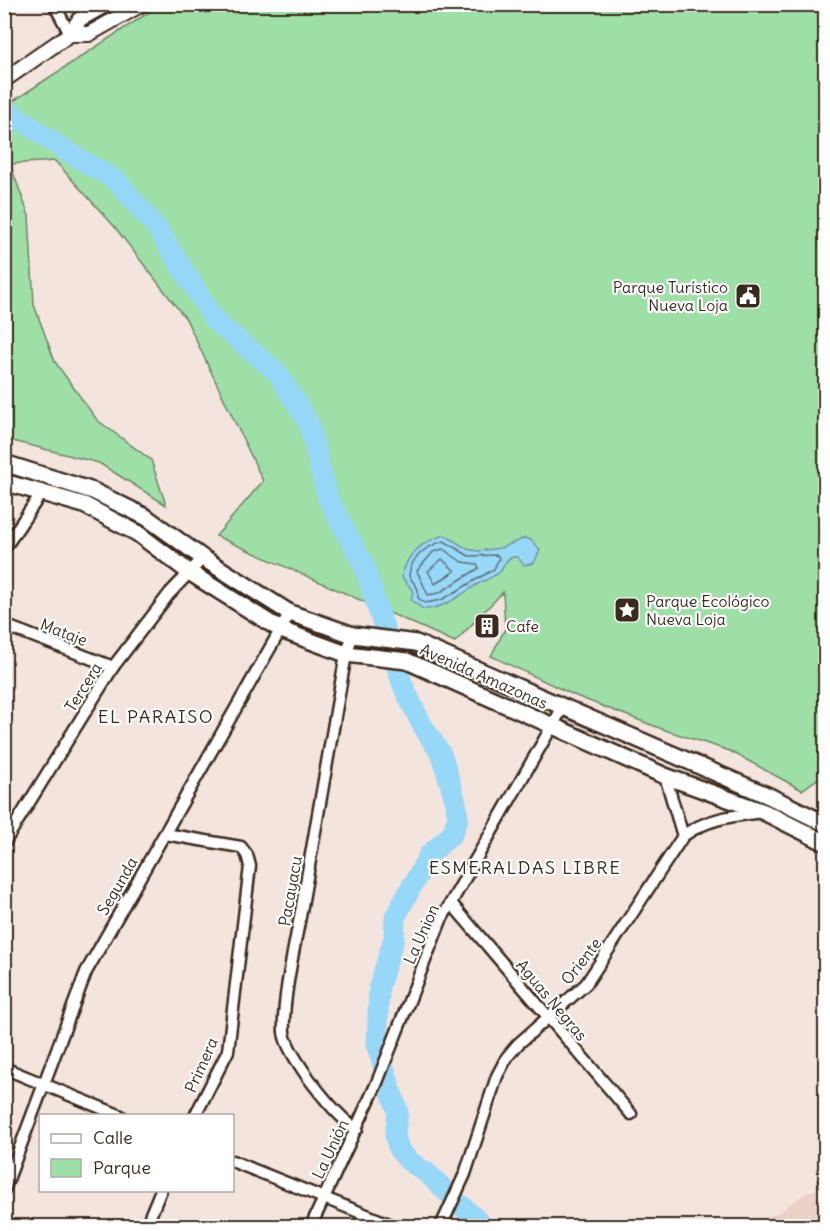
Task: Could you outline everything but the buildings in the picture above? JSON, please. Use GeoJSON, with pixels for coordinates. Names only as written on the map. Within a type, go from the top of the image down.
{"type":"FeatureCollection","features":[{"type":"Feature","properties":{"kind":"main road","name":"Avenida Amazonas"},"geometry":{"type":"LineString","coordinates":[[4,463],[93,491],[146,517],[203,558],[290,613],[360,636],[416,643],[769,796],[825,824]]}},
{"type":"Feature","properties":{"kind":"main road","name":"Avenida Amazonas"},"geometry":{"type":"LineString","coordinates":[[4,482],[84,505],[137,533],[189,572],[281,630],[353,655],[407,661],[665,776],[764,812],[825,843]]}},
{"type":"Feature","properties":{"kind":"street"},"geometry":{"type":"LineString","coordinates":[[54,4],[70,34]]}},
{"type":"Feature","properties":{"kind":"street"},"geometry":{"type":"LineString","coordinates":[[4,80],[70,34],[80,19],[107,4]]}},
{"type":"Feature","properties":{"kind":"street"},"geometry":{"type":"LineString","coordinates":[[70,34],[89,34],[142,4]]}},
{"type":"Feature","properties":{"kind":"street"},"geometry":{"type":"LineString","coordinates":[[4,549],[42,492]]}},
{"type":"Feature","properties":{"kind":"street","name":"Tercera"},"geometry":{"type":"LineString","coordinates":[[4,843],[113,667],[169,594],[203,558]]}},
{"type":"Feature","properties":{"kind":"street","name":"Segunda"},"geometry":{"type":"LineString","coordinates":[[4,1190],[86,972],[290,613]]}},
{"type":"Feature","properties":{"kind":"street","name":"Mataje"},"geometry":{"type":"LineString","coordinates":[[4,625],[113,667]]}},
{"type":"Feature","properties":{"kind":"street","name":"Pacayacu"},"geometry":{"type":"LineString","coordinates":[[357,1129],[343,1121],[329,1104],[289,1048],[284,1034],[294,951],[353,655],[360,636]]}},
{"type":"Feature","properties":{"kind":"street","name":"La Union"},"geometry":{"type":"LineString","coordinates":[[376,1085],[441,920],[563,707]]}},
{"type":"Feature","properties":{"kind":"street"},"geometry":{"type":"LineString","coordinates":[[665,776],[683,836]]}},
{"type":"Feature","properties":{"kind":"street","name":"Oriente"},"geometry":{"type":"LineString","coordinates":[[441,1227],[465,1174],[498,1076],[512,1049],[574,996],[598,970],[683,836],[699,824],[725,817],[764,812]]}},
{"type":"Feature","properties":{"kind":"street","name":"Primera"},"geometry":{"type":"LineString","coordinates":[[165,834],[241,847],[247,855],[250,866],[233,990],[233,1025],[228,1051],[196,1114]]}},
{"type":"Feature","properties":{"kind":"street","name":"Aguas Negras"},"geometry":{"type":"LineString","coordinates":[[451,903],[547,1019],[631,1114]]}},
{"type":"Feature","properties":{"kind":"street"},"geometry":{"type":"LineString","coordinates":[[4,1068],[46,1083],[116,1114]]}},
{"type":"Feature","properties":{"kind":"street","name":"La Unión"},"geometry":{"type":"LineString","coordinates":[[311,1227],[376,1085]]}},
{"type":"Feature","properties":{"kind":"street"},"geometry":{"type":"LineString","coordinates":[[234,1162],[393,1227]]}},
{"type":"Feature","properties":{"kind":"street"},"geometry":{"type":"LineString","coordinates":[[146,1227],[161,1192]]}},
{"type":"Feature","properties":{"kind":"shaded area"},"geometry":{"type":"Polygon","coordinates":[[[825,1186],[825,1226],[744,1226],[778,1213],[806,1193],[825,1186]]]}},
{"type":"Feature","properties":{"kind":"green space"},"geometry":{"type":"Polygon","coordinates":[[[160,5],[825,5],[825,773],[802,790],[730,751],[662,729],[576,696],[491,656],[505,629],[503,592],[455,642],[216,536],[263,481],[186,319],[114,226],[55,161],[10,164],[29,216],[34,305],[55,362],[97,420],[151,460],[166,505],[99,463],[5,439],[4,107],[160,5]]]}},
{"type":"Feature","properties":{"kind":"water"},"geometry":{"type":"Polygon","coordinates":[[[445,535],[467,549],[478,551],[500,548],[525,538],[531,540],[540,550],[534,563],[524,565],[517,557],[509,558],[496,575],[452,601],[438,607],[423,609],[411,600],[413,591],[402,577],[404,569],[407,561],[417,549],[445,535]]]}},
{"type":"Feature","properties":{"kind":"waterway"},"geometry":{"type":"LineString","coordinates":[[4,108],[63,149],[117,181],[157,228],[215,321],[277,372],[309,424],[328,499],[363,563],[403,686],[421,723],[442,756],[456,803],[458,818],[452,834],[429,855],[395,917],[394,938],[379,987],[377,1046],[398,1112],[395,1135],[399,1150],[409,1161],[427,1173],[483,1226]]}},
{"type":"Feature","properties":{"kind":"place","name":"Parque Turístico Nueva Loja"},"geometry":{"type":"Point","coordinates":[748,296]}},
{"type":"Feature","properties":{"kind":"place","name":"Parque Ecológico Nueva Loja"},"geometry":{"type":"Point","coordinates":[627,610]}},
{"type":"Feature","properties":{"kind":"place","name":"Cafe"},"geometry":{"type":"Point","coordinates":[487,626]}},
{"type":"Feature","properties":{"kind":"district","name":"EL PARAISO"},"geometry":{"type":"Point","coordinates":[156,716]}},
{"type":"Feature","properties":{"kind":"district","name":"ESMERALDAS LIBRE"},"geometry":{"type":"Point","coordinates":[525,867]}}]}
